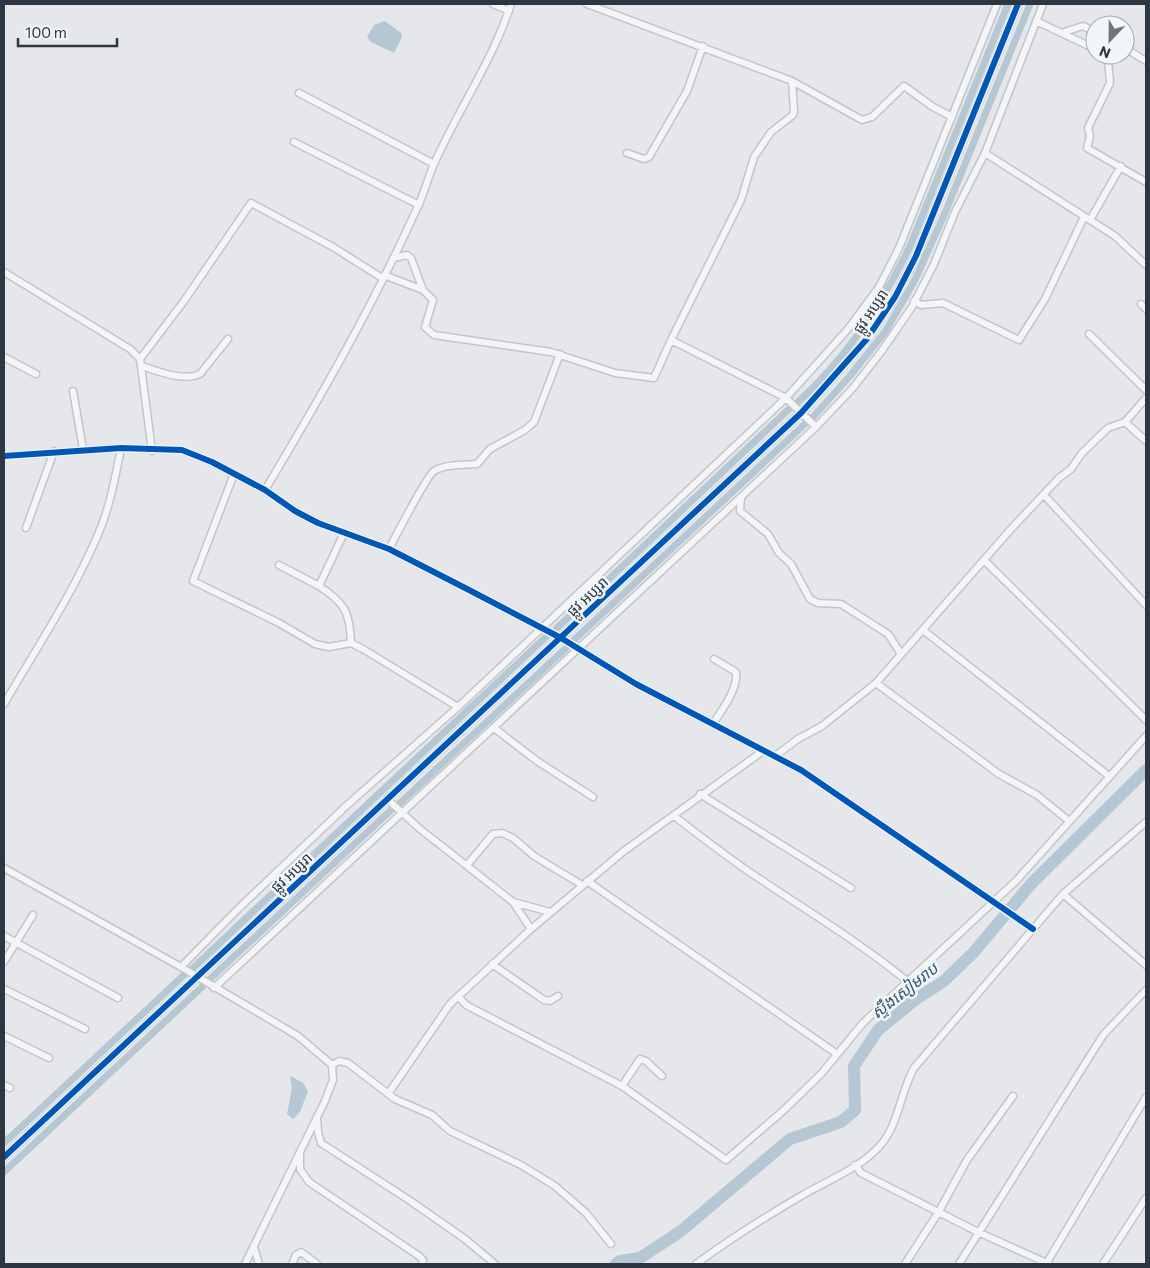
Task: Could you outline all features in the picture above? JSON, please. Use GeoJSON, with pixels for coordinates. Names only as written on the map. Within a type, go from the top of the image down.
{"type":"FeatureCollection","features":[{"type":"Feature","properties":{"kind":"street"},"geometry":{"type":"LineString","coordinates":[[492,4],[509,11]]}},
{"type":"Feature","properties":{"kind":"street"},"geometry":{"type":"LineString","coordinates":[[265,490],[336,367],[393,258],[418,205],[434,164],[483,71],[511,4]]}},
{"type":"Feature","properties":{"kind":"street"},"geometry":{"type":"LineString","coordinates":[[587,4],[792,80],[862,120],[872,117],[904,86],[933,107],[952,117]]}},
{"type":"Feature","properties":{"kind":"street"},"geometry":{"type":"LineString","coordinates":[[181,967],[238,909],[345,807],[458,707],[786,398],[848,329],[879,287],[899,248],[997,4]]}},
{"type":"Feature","properties":{"kind":"street","name":"ផ្លូវ អប្សរា"},"geometry":{"type":"LineString","coordinates":[[4,1157],[801,413],[866,340],[895,297],[916,256],[1018,4]]}},
{"type":"Feature","properties":{"kind":"street"},"geometry":{"type":"LineString","coordinates":[[214,988],[816,428],[852,389],[881,352],[914,302],[934,264],[955,212],[984,153],[1043,4]]}},
{"type":"Feature","properties":{"kind":"street"},"geometry":{"type":"LineString","coordinates":[[1036,21],[1085,44]]}},
{"type":"Feature","properties":{"kind":"street"},"geometry":{"type":"LineString","coordinates":[[1061,33],[1085,27]]}},
{"type":"Feature","properties":{"kind":"street"},"geometry":{"type":"LineString","coordinates":[[627,153],[644,160],[649,158],[687,90],[703,46]]}},
{"type":"Feature","properties":{"kind":"street"},"geometry":{"type":"LineString","coordinates":[[1135,54],[1146,61]]}},
{"type":"Feature","properties":{"kind":"street"},"geometry":{"type":"LineString","coordinates":[[1108,65],[1110,83],[1088,128],[1090,136],[1087,148],[1146,182]]}},
{"type":"Feature","properties":{"kind":"street"},"geometry":{"type":"LineString","coordinates":[[393,258],[407,255],[411,258],[423,290],[433,300],[425,324],[426,329],[430,333],[560,354],[614,373],[654,378],[657,376],[671,340],[741,200],[754,157],[771,132],[793,116],[792,80]]}},
{"type":"Feature","properties":{"kind":"street"},"geometry":{"type":"LineString","coordinates":[[299,93],[434,164]]}},
{"type":"Feature","properties":{"kind":"street"},"geometry":{"type":"LineString","coordinates":[[294,142],[418,205]]}},
{"type":"Feature","properties":{"kind":"street"},"geometry":{"type":"LineString","coordinates":[[984,153],[1121,240],[1146,264]]}},
{"type":"Feature","properties":{"kind":"street"},"geometry":{"type":"LineString","coordinates":[[914,302],[921,305],[942,303],[1019,340],[1053,284],[1088,218],[1121,166]]}},
{"type":"Feature","properties":{"kind":"street"},"geometry":{"type":"LineString","coordinates":[[140,363],[251,203],[383,276],[423,290]]}},
{"type":"Feature","properties":{"kind":"street"},"geometry":{"type":"LineString","coordinates":[[4,272],[130,349],[140,363],[152,451]]}},
{"type":"Feature","properties":{"kind":"street"},"geometry":{"type":"LineString","coordinates":[[1141,304],[1146,309]]}},
{"type":"Feature","properties":{"kind":"street"},"geometry":{"type":"LineString","coordinates":[[1089,334],[1146,390]]}},
{"type":"Feature","properties":{"kind":"street"},"geometry":{"type":"LineString","coordinates":[[140,363],[184,378],[194,377],[200,374],[228,339]]}},
{"type":"Feature","properties":{"kind":"street"},"geometry":{"type":"LineString","coordinates":[[671,340],[786,398],[816,428]]}},
{"type":"Feature","properties":{"kind":"street"},"geometry":{"type":"LineString","coordinates":[[389,549],[410,513],[428,474],[438,469],[477,464],[490,448],[525,430],[534,422],[560,354]]}},
{"type":"Feature","properties":{"kind":"street"},"geometry":{"type":"LineString","coordinates":[[4,357],[36,374]]}},
{"type":"Feature","properties":{"kind":"street"},"geometry":{"type":"LineString","coordinates":[[73,392],[83,449]]}},
{"type":"Feature","properties":{"kind":"street"},"geometry":{"type":"LineString","coordinates":[[775,756],[834,718],[876,683],[984,560],[1105,430],[1124,422],[1146,398]]}},
{"type":"Feature","properties":{"kind":"street"},"geometry":{"type":"LineString","coordinates":[[1124,422],[1146,441]]}},
{"type":"Feature","properties":{"kind":"street"},"geometry":{"type":"LineString","coordinates":[[4,704],[81,572],[98,536],[109,505],[121,448]]}},
{"type":"Feature","properties":{"kind":"street"},"geometry":{"type":"LineString","coordinates":[[4,456],[83,449],[121,448],[152,451],[182,450],[205,458],[265,490],[295,511],[344,533],[389,549],[561,638],[636,684],[801,770],[1033,929]]}},
{"type":"Feature","properties":{"kind":"street"},"geometry":{"type":"LineString","coordinates":[[26,528],[54,451]]}},
{"type":"Feature","properties":{"kind":"street"},"geometry":{"type":"LineString","coordinates":[[234,474],[193,581],[270,618],[315,644],[329,647],[351,643],[458,707]]}},
{"type":"Feature","properties":{"kind":"street"},"geometry":{"type":"LineString","coordinates":[[1044,495],[1146,606]]}},
{"type":"Feature","properties":{"kind":"street"},"geometry":{"type":"LineString","coordinates":[[741,498],[739,507],[741,512],[768,534],[777,551],[791,564],[810,599],[818,603],[841,604],[888,634],[901,654]]}},
{"type":"Feature","properties":{"kind":"street"},"geometry":{"type":"LineString","coordinates":[[320,586],[344,533]]}},
{"type":"Feature","properties":{"kind":"street"},"geometry":{"type":"LineString","coordinates":[[984,560],[1146,720]]}},
{"type":"Feature","properties":{"kind":"street"},"geometry":{"type":"LineString","coordinates":[[279,565],[320,586],[337,598],[346,608],[351,643]]}},
{"type":"Feature","properties":{"kind":"street"},"geometry":{"type":"LineString","coordinates":[[923,630],[1109,776]]}},
{"type":"Feature","properties":{"kind":"street"},"geometry":{"type":"LineString","coordinates":[[713,724],[735,685],[736,677],[736,672],[714,659]]}},
{"type":"Feature","properties":{"kind":"street"},"geometry":{"type":"LineString","coordinates":[[876,683],[984,763],[1037,795],[1069,820]]}},
{"type":"Feature","properties":{"kind":"street"},"geometry":{"type":"LineString","coordinates":[[494,728],[530,756],[593,796]]}},
{"type":"Feature","properties":{"kind":"street"},"geometry":{"type":"LineString","coordinates":[[458,996],[466,1005],[622,1086],[726,1160],[784,1110],[837,1054],[863,1023],[996,903],[1146,736]]}},
{"type":"Feature","properties":{"kind":"street"},"geometry":{"type":"LineString","coordinates":[[388,1094],[427,1035],[458,996],[531,928],[624,851],[674,816],[700,794],[763,751]]}},
{"type":"Feature","properties":{"kind":"street"},"geometry":{"type":"LineString","coordinates":[[700,794],[851,888]]}},
{"type":"Feature","properties":{"kind":"street"},"geometry":{"type":"LineString","coordinates":[[387,799],[513,902],[531,928]]}},
{"type":"Feature","properties":{"kind":"street"},"geometry":{"type":"LineString","coordinates":[[674,816],[762,881],[803,906],[884,962],[908,981]]}},
{"type":"Feature","properties":{"kind":"street"},"geometry":{"type":"LineString","coordinates":[[696,1264],[754,1224],[855,1165],[883,1142],[914,1068],[1063,894],[1146,822]]}},
{"type":"Feature","properties":{"kind":"street"},"geometry":{"type":"LineString","coordinates":[[467,865],[494,834],[502,833],[513,838],[534,856],[584,883],[837,1054]]}},
{"type":"Feature","properties":{"kind":"street"},"geometry":{"type":"LineString","coordinates":[[4,868],[197,976],[214,988],[298,1036],[332,1065],[333,1080],[245,1264]]}},
{"type":"Feature","properties":{"kind":"street"},"geometry":{"type":"LineString","coordinates":[[1063,894],[1146,965]]}},
{"type":"Feature","properties":{"kind":"street"},"geometry":{"type":"LineString","coordinates":[[513,902],[550,912]]}},
{"type":"Feature","properties":{"kind":"street"},"geometry":{"type":"LineString","coordinates":[[4,962],[33,915]]}},
{"type":"Feature","properties":{"kind":"street"},"geometry":{"type":"LineString","coordinates":[[4,936],[118,998]]}},
{"type":"Feature","properties":{"kind":"street"},"geometry":{"type":"LineString","coordinates":[[492,964],[544,1000],[550,1001],[558,996]]}},
{"type":"Feature","properties":{"kind":"street"},"geometry":{"type":"LineString","coordinates":[[4,989],[86,1029]]}},
{"type":"Feature","properties":{"kind":"street"},"geometry":{"type":"LineString","coordinates":[[959,1264],[1094,1048],[1104,1034],[1146,990]]}},
{"type":"Feature","properties":{"kind":"street"},"geometry":{"type":"LineString","coordinates":[[4,1036],[49,1058]]}},
{"type":"Feature","properties":{"kind":"street"},"geometry":{"type":"LineString","coordinates":[[622,1086],[640,1059],[646,1061],[662,1076]]}},
{"type":"Feature","properties":{"kind":"street"},"geometry":{"type":"LineString","coordinates":[[332,1065],[339,1061],[348,1062],[371,1078],[388,1094],[404,1104],[432,1115],[456,1135],[521,1165],[552,1183],[586,1213],[611,1244]]}},
{"type":"Feature","properties":{"kind":"street"},"geometry":{"type":"LineString","coordinates":[[905,1264],[938,1213],[967,1160],[1013,1096]]}},
{"type":"Feature","properties":{"kind":"street"},"geometry":{"type":"LineString","coordinates":[[855,1165],[861,1173],[938,1213],[1047,1264],[1146,1098]]}},
{"type":"Feature","properties":{"kind":"street"},"geometry":{"type":"LineString","coordinates":[[317,1116],[321,1143],[417,1205],[495,1264]]}},
{"type":"Feature","properties":{"kind":"street"},"geometry":{"type":"LineString","coordinates":[[301,1149],[300,1169],[306,1178],[421,1258],[422,1264]]}},
{"type":"Feature","properties":{"kind":"street"},"geometry":{"type":"LineString","coordinates":[[1103,1264],[1146,1198]]}},
{"type":"Feature","properties":{"kind":"street"},"geometry":{"type":"LineString","coordinates":[[254,1247],[259,1264]]}},
{"type":"Feature","properties":{"kind":"street"},"geometry":{"type":"LineString","coordinates":[[292,1264],[296,1255],[300,1252],[316,1264]]}},
{"type":"Feature","properties":{"kind":"water"},"geometry":{"type":"Polygon","coordinates":[[[385,21],[401,33],[402,37],[394,53],[371,42],[367,37],[374,25],[385,21]]]}},
{"type":"Feature","properties":{"kind":"water"},"geometry":{"type":"Polygon","coordinates":[[[290,1076],[303,1083],[308,1091],[300,1112],[293,1119],[287,1114],[292,1088],[290,1076]]]}},
{"type":"Feature","properties":{"kind":"waterway"},"geometry":{"type":"LineString","coordinates":[[798,402],[847,349],[888,288],[910,246],[1008,4]]}},
{"type":"Feature","properties":{"kind":"waterway"},"geometry":{"type":"LineString","coordinates":[[813,417],[849,377],[885,332],[915,280],[945,213],[1030,4]]}},
{"type":"Feature","properties":{"kind":"waterway"},"geometry":{"type":"LineString","coordinates":[[557,628],[789,409]]}},
{"type":"Feature","properties":{"kind":"waterway"},"geometry":{"type":"LineString","coordinates":[[574,640],[805,424]]}},
{"type":"Feature","properties":{"kind":"waterway"},"geometry":{"type":"LineString","coordinates":[[193,968],[548,635]]}},
{"type":"Feature","properties":{"kind":"waterway"},"geometry":{"type":"LineString","coordinates":[[400,803],[566,648]]}},
{"type":"Feature","properties":{"kind":"waterway","name":"ស្ទឹងសៀមរាប"},"geometry":{"type":"LineString","coordinates":[[616,1264],[620,1261],[640,1258],[681,1231],[790,1139],[841,1122],[855,1110],[854,1066],[878,1030],[916,999],[944,981],[974,952],[1031,884],[1146,770]]}},
{"type":"Feature","properties":{"kind":"waterway"},"geometry":{"type":"LineString","coordinates":[[210,979],[391,810]]}},
{"type":"Feature","properties":{"kind":"waterway"},"geometry":{"type":"LineString","coordinates":[[4,1143],[184,975]]}},
{"type":"Feature","properties":{"kind":"waterway"},"geometry":{"type":"LineString","coordinates":[[4,1172],[202,987]]}},
{"type":"Feature","properties":{"kind":"cycle path"},"geometry":{"type":"LineString","coordinates":[[4,1157],[801,413],[866,340],[895,297],[916,256],[1018,4]]}},
{"type":"Feature","properties":{"kind":"cycle path"},"geometry":{"type":"LineString","coordinates":[[4,456],[121,448],[182,450],[212,462],[265,490],[295,511],[318,523],[389,549],[561,638],[636,684],[801,770],[1033,929]]}}]}
